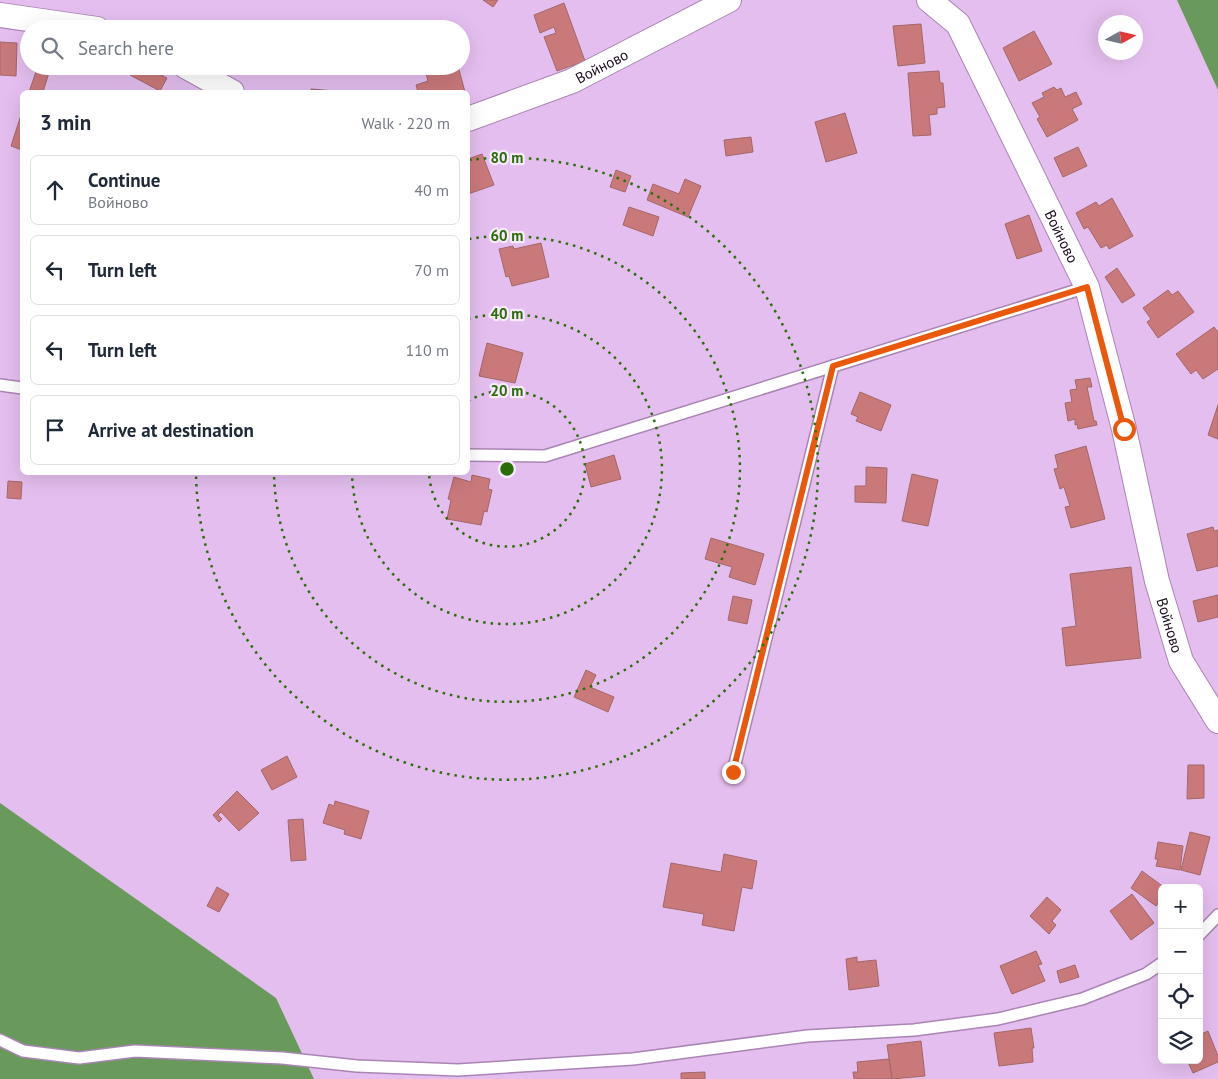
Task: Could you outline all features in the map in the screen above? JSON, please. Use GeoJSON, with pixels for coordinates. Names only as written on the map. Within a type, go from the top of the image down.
{"type":"FeatureCollection","features":[{"type":"Feature","properties":{"kind":"street","name":"Войново"},"geometry":{"type":"LineString","coordinates":[[470,118],[572,81],[729,0]]}},
{"type":"Feature","properties":{"kind":"street","name":"Войново"},"geometry":{"type":"LineString","coordinates":[[929,0],[958,24],[1087,287],[1124,429],[1158,582],[1181,661],[1218,721]]}},
{"type":"Feature","properties":{"kind":"street"},"geometry":{"type":"LineString","coordinates":[[0,15],[35,20]]}},
{"type":"Feature","properties":{"kind":"street"},"geometry":{"type":"LineString","coordinates":[[201,75],[228,90]]}},
{"type":"Feature","properties":{"kind":"lane"},"geometry":{"type":"LineString","coordinates":[[470,455],[545,456],[1087,287]]}},
{"type":"Feature","properties":{"kind":"lane"},"geometry":{"type":"LineString","coordinates":[[733,772],[833,366]]}},
{"type":"Feature","properties":{"kind":"lane"},"geometry":{"type":"LineString","coordinates":[[0,385],[20,388]]}},
{"type":"Feature","properties":{"kind":"lane"},"geometry":{"type":"LineString","coordinates":[[1203,931],[1218,915]]}},
{"type":"Feature","properties":{"kind":"lane"},"geometry":{"type":"LineString","coordinates":[[0,1040],[23,1051],[79,1058],[134,1051],[282,1058],[357,1066],[449,1069],[633,1059],[807,1036],[914,1030],[998,1019],[1082,999],[1146,974],[1158,966]]}},
{"type":"Feature","properties":{"kind":"green space"},"geometry":{"type":"Polygon","coordinates":[[[1177,0],[1218,0],[1218,90],[1177,0]]]}},
{"type":"Feature","properties":{"kind":"green space"},"geometry":{"type":"Polygon","coordinates":[[[0,803],[276,998],[314,1079],[0,1079],[0,803]]]}},
{"type":"Feature","properties":{"kind":"building"},"geometry":{"type":"Polygon","coordinates":[[[483,0],[498,0],[493,7],[483,0]]]}},
{"type":"Feature","properties":{"kind":"building"},"geometry":{"type":"Polygon","coordinates":[[[564,3],[585,61],[557,71],[544,37],[556,33],[554,27],[540,33],[534,15],[564,3]]]}},
{"type":"Feature","properties":{"kind":"building"},"geometry":{"type":"Polygon","coordinates":[[[921,24],[925,63],[898,66],[893,26],[921,24]]]}},
{"type":"Feature","properties":{"kind":"building"},"geometry":{"type":"Polygon","coordinates":[[[1034,31],[1052,64],[1019,81],[1003,48],[1034,31]]]}},
{"type":"Feature","properties":{"kind":"building"},"geometry":{"type":"Polygon","coordinates":[[[0,42],[17,43],[16,76],[0,75],[0,42]]]}},
{"type":"Feature","properties":{"kind":"building"},"geometry":{"type":"Polygon","coordinates":[[[939,71],[940,83],[943,83],[945,107],[937,108],[937,114],[929,115],[931,135],[913,136],[908,73],[939,71]]]}},
{"type":"Feature","properties":{"kind":"building"},"geometry":{"type":"Polygon","coordinates":[[[35,75],[48,75],[44,90],[30,90],[35,75]]]}},
{"type":"Feature","properties":{"kind":"building"},"geometry":{"type":"Polygon","coordinates":[[[130,75],[161,75],[167,78],[161,90],[130,75]]]}},
{"type":"Feature","properties":{"kind":"building"},"geometry":{"type":"Polygon","coordinates":[[[426,75],[460,75],[464,90],[417,90],[416,85],[428,81],[426,75]]]}},
{"type":"Feature","properties":{"kind":"building"},"geometry":{"type":"Polygon","coordinates":[[[1054,87],[1057,90],[1061,88],[1065,97],[1076,92],[1082,104],[1072,109],[1078,120],[1047,137],[1037,119],[1040,117],[1032,103],[1044,97],[1042,93],[1054,87]]]}},
{"type":"Feature","properties":{"kind":"building"},"geometry":{"type":"Polygon","coordinates":[[[845,113],[857,153],[826,162],[815,122],[845,113]]]}},
{"type":"Feature","properties":{"kind":"building"},"geometry":{"type":"Polygon","coordinates":[[[20,118],[20,149],[11,146],[20,118]]]}},
{"type":"Feature","properties":{"kind":"building"},"geometry":{"type":"Polygon","coordinates":[[[751,137],[753,152],[726,156],[724,140],[751,137]]]}},
{"type":"Feature","properties":{"kind":"building"},"geometry":{"type":"Polygon","coordinates":[[[1078,147],[1087,166],[1063,177],[1054,158],[1078,147]]]}},
{"type":"Feature","properties":{"kind":"building"},"geometry":{"type":"Polygon","coordinates":[[[482,154],[494,185],[470,193],[470,158],[482,154]]]}},
{"type":"Feature","properties":{"kind":"building"},"geometry":{"type":"Polygon","coordinates":[[[616,170],[631,176],[625,192],[610,187],[616,170]]]}},
{"type":"Feature","properties":{"kind":"building"},"geometry":{"type":"Polygon","coordinates":[[[685,179],[701,186],[688,217],[647,200],[653,184],[679,194],[685,179]]]}},
{"type":"Feature","properties":{"kind":"building"},"geometry":{"type":"Polygon","coordinates":[[[1112,198],[1133,236],[1109,249],[1107,245],[1101,248],[1088,227],[1084,229],[1076,213],[1096,202],[1099,206],[1112,198]]]}},
{"type":"Feature","properties":{"kind":"building"},"geometry":{"type":"Polygon","coordinates":[[[629,207],[659,217],[653,236],[623,225],[629,207]]]}},
{"type":"Feature","properties":{"kind":"building"},"geometry":{"type":"Polygon","coordinates":[[[1029,215],[1042,251],[1017,259],[1005,224],[1029,215]]]}},
{"type":"Feature","properties":{"kind":"building"},"geometry":{"type":"Polygon","coordinates":[[[541,243],[549,277],[512,286],[509,276],[506,277],[499,249],[513,246],[514,249],[541,243]]]}},
{"type":"Feature","properties":{"kind":"building"},"geometry":{"type":"Polygon","coordinates":[[[1117,268],[1135,295],[1122,303],[1105,277],[1117,268]]]}},
{"type":"Feature","properties":{"kind":"building"},"geometry":{"type":"Polygon","coordinates":[[[1168,290],[1172,295],[1178,291],[1194,312],[1158,338],[1147,322],[1151,319],[1143,308],[1168,290]]]}},
{"type":"Feature","properties":{"kind":"building"},"geometry":{"type":"Polygon","coordinates":[[[1214,327],[1218,332],[1218,369],[1203,379],[1196,370],[1191,374],[1176,354],[1214,327]]]}},
{"type":"Feature","properties":{"kind":"building"},"geometry":{"type":"Polygon","coordinates":[[[487,343],[523,353],[515,383],[479,376],[487,343]]]}},
{"type":"Feature","properties":{"kind":"building"},"geometry":{"type":"Polygon","coordinates":[[[1090,378],[1092,387],[1087,387],[1094,421],[1096,421],[1097,425],[1078,429],[1077,424],[1075,425],[1075,419],[1068,421],[1065,403],[1072,402],[1070,390],[1077,389],[1075,380],[1090,378]]]}},
{"type":"Feature","properties":{"kind":"building"},"geometry":{"type":"Polygon","coordinates":[[[860,392],[891,405],[881,431],[856,421],[858,417],[851,414],[860,392]]]}},
{"type":"Feature","properties":{"kind":"building"},"geometry":{"type":"Polygon","coordinates":[[[1218,405],[1218,439],[1208,435],[1218,405]]]}},
{"type":"Feature","properties":{"kind":"building"},"geometry":{"type":"Polygon","coordinates":[[[1086,446],[1105,519],[1071,528],[1065,507],[1070,506],[1064,487],[1060,489],[1054,469],[1058,468],[1055,455],[1086,446]]]}},
{"type":"Feature","properties":{"kind":"building"},"geometry":{"type":"Polygon","coordinates":[[[614,455],[621,479],[591,487],[585,464],[614,455]]]}},
{"type":"Feature","properties":{"kind":"building"},"geometry":{"type":"Polygon","coordinates":[[[866,467],[887,468],[886,503],[855,502],[855,486],[866,486],[866,467]]]}},
{"type":"Feature","properties":{"kind":"building"},"geometry":{"type":"Polygon","coordinates":[[[912,474],[938,480],[928,526],[902,521],[912,474]]]}},
{"type":"Feature","properties":{"kind":"building"},"geometry":{"type":"Polygon","coordinates":[[[472,475],[490,479],[488,489],[492,490],[487,512],[484,511],[481,525],[447,519],[451,500],[448,499],[454,477],[471,482],[472,475]]]}},
{"type":"Feature","properties":{"kind":"building"},"geometry":{"type":"Polygon","coordinates":[[[8,481],[22,482],[21,499],[7,498],[8,481]]]}},
{"type":"Feature","properties":{"kind":"building"},"geometry":{"type":"Polygon","coordinates":[[[1213,527],[1214,531],[1218,530],[1218,566],[1197,571],[1187,534],[1213,527]]]}},
{"type":"Feature","properties":{"kind":"building"},"geometry":{"type":"Polygon","coordinates":[[[711,538],[764,554],[755,585],[729,577],[732,567],[705,559],[711,538]]]}},
{"type":"Feature","properties":{"kind":"building"},"geometry":{"type":"Polygon","coordinates":[[[1131,567],[1141,658],[1066,666],[1062,628],[1076,626],[1070,574],[1131,567]]]}},
{"type":"Feature","properties":{"kind":"building"},"geometry":{"type":"Polygon","coordinates":[[[1218,595],[1218,617],[1198,622],[1193,601],[1218,595]]]}},
{"type":"Feature","properties":{"kind":"building"},"geometry":{"type":"Polygon","coordinates":[[[733,596],[752,600],[747,624],[728,620],[733,596]]]}},
{"type":"Feature","properties":{"kind":"building"},"geometry":{"type":"Polygon","coordinates":[[[586,670],[596,675],[590,687],[614,697],[608,712],[574,697],[586,670]]]}},
{"type":"Feature","properties":{"kind":"building"},"geometry":{"type":"Polygon","coordinates":[[[287,756],[297,777],[272,790],[261,770],[287,756]]]}},
{"type":"Feature","properties":{"kind":"building"},"geometry":{"type":"Polygon","coordinates":[[[1188,765],[1204,765],[1204,798],[1187,799],[1188,765]]]}},
{"type":"Feature","properties":{"kind":"building"},"geometry":{"type":"Polygon","coordinates":[[[237,791],[259,813],[239,831],[221,812],[218,815],[222,819],[219,822],[213,815],[237,791]]]}},
{"type":"Feature","properties":{"kind":"building"},"geometry":{"type":"Polygon","coordinates":[[[335,801],[369,811],[361,839],[344,834],[345,830],[323,823],[329,804],[334,806],[335,801]]]}},
{"type":"Feature","properties":{"kind":"building"},"geometry":{"type":"Polygon","coordinates":[[[303,819],[306,860],[291,861],[288,820],[303,819]]]}},
{"type":"Feature","properties":{"kind":"building"},"geometry":{"type":"Polygon","coordinates":[[[1190,832],[1210,837],[1200,875],[1181,870],[1190,832]]]}},
{"type":"Feature","properties":{"kind":"building"},"geometry":{"type":"Polygon","coordinates":[[[1158,842],[1183,846],[1180,870],[1156,866],[1158,859],[1155,859],[1158,842]]]}},
{"type":"Feature","properties":{"kind":"building"},"geometry":{"type":"Polygon","coordinates":[[[724,854],[757,861],[752,889],[742,887],[734,931],[702,925],[704,914],[663,907],[671,863],[721,872],[724,854]]]}},
{"type":"Feature","properties":{"kind":"building"},"geometry":{"type":"Polygon","coordinates":[[[1142,871],[1160,884],[1158,884],[1158,903],[1156,906],[1131,888],[1142,871]]]}},
{"type":"Feature","properties":{"kind":"building"},"geometry":{"type":"Polygon","coordinates":[[[217,887],[229,894],[219,912],[207,906],[217,887]]]}},
{"type":"Feature","properties":{"kind":"building"},"geometry":{"type":"Polygon","coordinates":[[[1132,894],[1154,923],[1131,940],[1110,911],[1132,894]]]}},
{"type":"Feature","properties":{"kind":"building"},"geometry":{"type":"Polygon","coordinates":[[[1047,897],[1061,910],[1052,921],[1056,925],[1049,934],[1030,916],[1047,897]]]}},
{"type":"Feature","properties":{"kind":"building"},"geometry":{"type":"Polygon","coordinates":[[[1036,951],[1042,964],[1038,965],[1045,981],[1012,994],[1000,966],[1036,951]]]}},
{"type":"Feature","properties":{"kind":"building"},"geometry":{"type":"Polygon","coordinates":[[[857,957],[857,962],[876,960],[879,986],[849,990],[846,959],[857,957]]]}},
{"type":"Feature","properties":{"kind":"building"},"geometry":{"type":"Polygon","coordinates":[[[1075,965],[1079,977],[1060,983],[1057,971],[1075,965]]]}},
{"type":"Feature","properties":{"kind":"building"},"geometry":{"type":"Polygon","coordinates":[[[1031,1028],[1034,1048],[1032,1048],[1033,1062],[999,1066],[994,1033],[1031,1028]]]}},
{"type":"Feature","properties":{"kind":"building"},"geometry":{"type":"Polygon","coordinates":[[[1208,1031],[1218,1056],[1218,1062],[1193,1073],[1189,1064],[1203,1064],[1203,1033],[1208,1031]]]}},
{"type":"Feature","properties":{"kind":"building"},"geometry":{"type":"Polygon","coordinates":[[[921,1041],[925,1076],[892,1079],[887,1045],[921,1041]]]}},
{"type":"Feature","properties":{"kind":"building"},"geometry":{"type":"Polygon","coordinates":[[[889,1059],[892,1079],[854,1079],[853,1072],[858,1072],[857,1062],[889,1059]]]}},
{"type":"Feature","properties":{"kind":"building"},"geometry":{"type":"Polygon","coordinates":[[[705,1072],[705,1079],[681,1079],[681,1073],[705,1072]]]}},
{"type":"Feature","properties":{"kind":"route"},"geometry":{"type":"LineString","coordinates":[[733,772],[833,366],[1087,287],[1124,429]]}}]}
